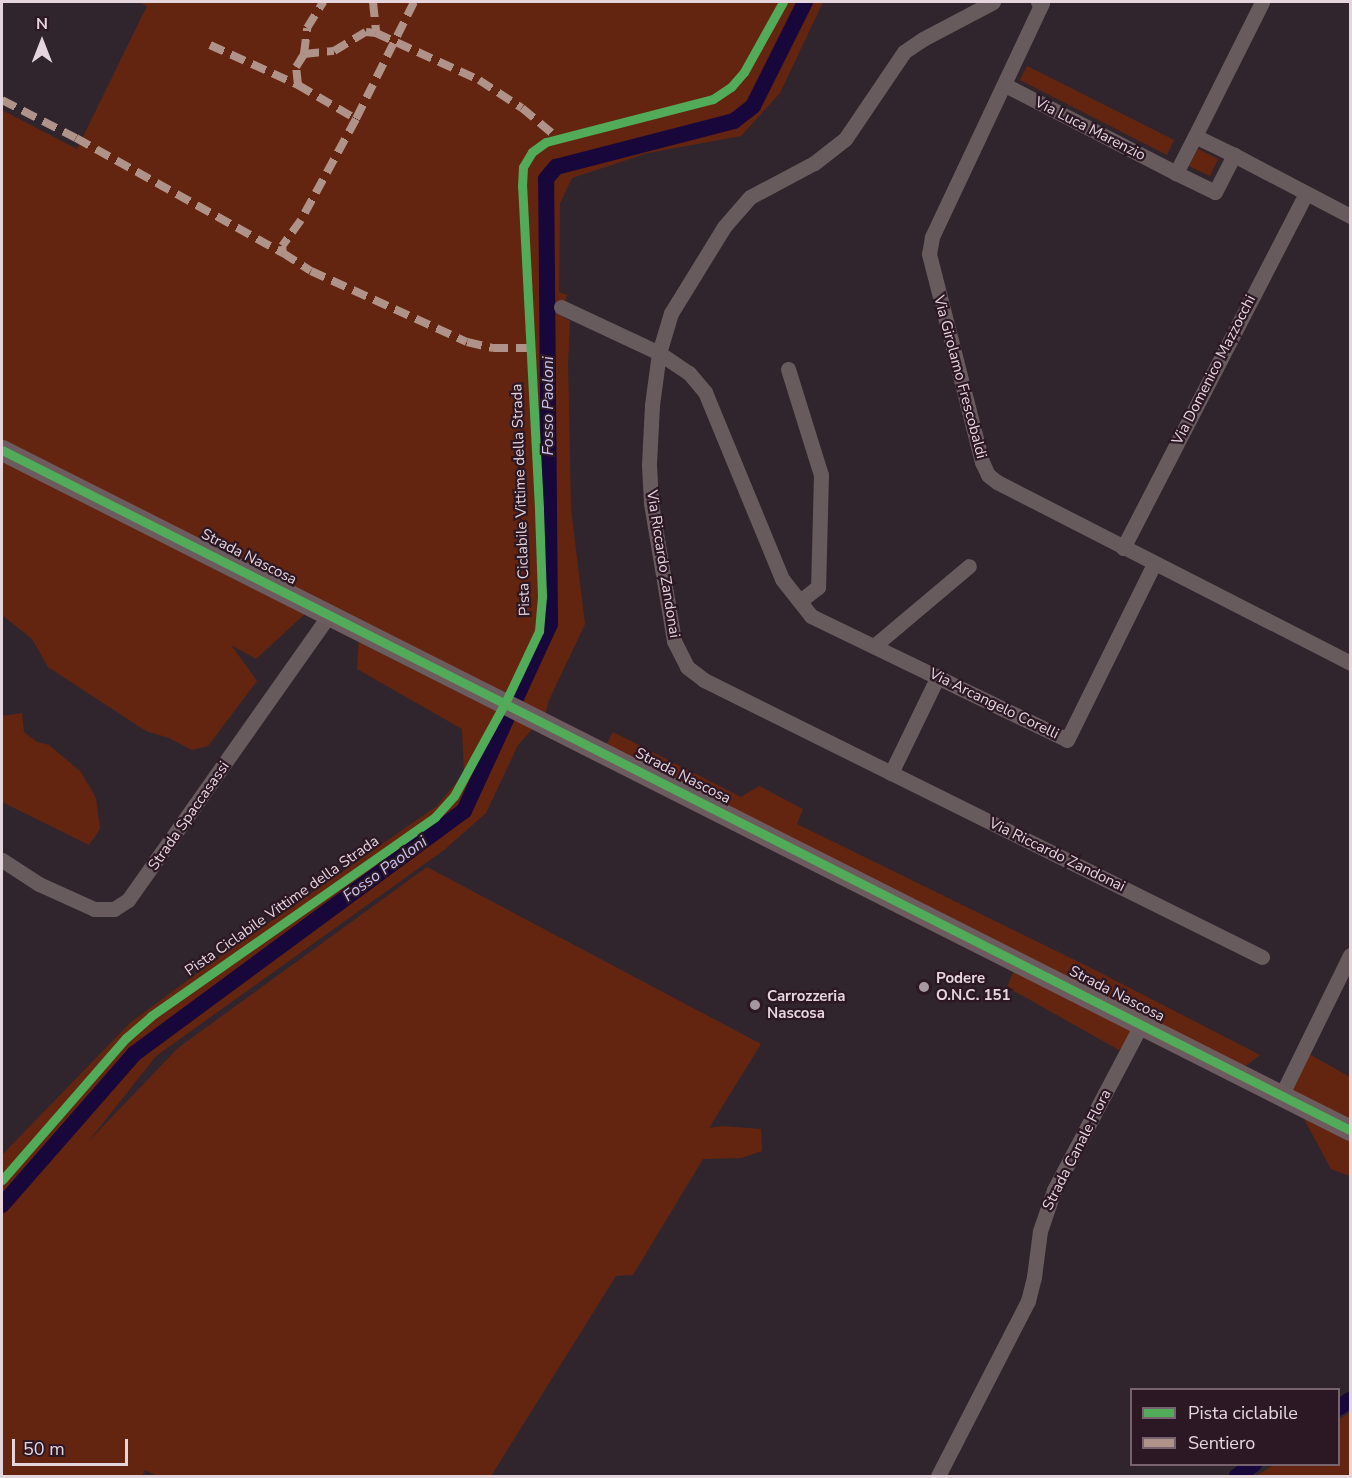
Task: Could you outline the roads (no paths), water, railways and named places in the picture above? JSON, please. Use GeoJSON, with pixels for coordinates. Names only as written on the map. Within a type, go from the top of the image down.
{"type":"FeatureCollection","features":[{"type":"Feature","properties":{"kind":"street","name":"Via Riccardo Zandonai"},"geometry":{"type":"LineString","coordinates":[[993,2],[922,39],[904,52],[846,139],[814,163],[750,197],[724,227],[670,313],[659,353],[651,424],[651,503],[674,640],[687,667],[704,680],[1262,957]]}},
{"type":"Feature","properties":{"kind":"street","name":"Via Girolamo Frescobaldi"},"geometry":{"type":"LineString","coordinates":[[1040,2],[1005,85],[932,237],[929,254],[982,462],[988,475],[997,482],[1123,548],[1350,663]]}},
{"type":"Feature","properties":{"kind":"street"},"geometry":{"type":"LineString","coordinates":[[1176,172],[1262,2]]}},
{"type":"Feature","properties":{"kind":"street","name":"Via Luca Marenzio"},"geometry":{"type":"LineString","coordinates":[[1005,85],[1215,192],[1234,155]]}},
{"type":"Feature","properties":{"kind":"street"},"geometry":{"type":"LineString","coordinates":[[1195,135],[1350,216]]}},
{"type":"Feature","properties":{"kind":"street","name":"Via Domenico Mazzocchi"},"geometry":{"type":"LineString","coordinates":[[1123,548],[1306,193]]}},
{"type":"Feature","properties":{"kind":"street","name":"Via Arcangelo Corelli"},"geometry":{"type":"LineString","coordinates":[[561,307],[659,353],[689,373],[705,392],[782,579],[812,615],[1067,740],[1154,564]]}},
{"type":"Feature","properties":{"kind":"street"},"geometry":{"type":"LineString","coordinates":[[788,369],[821,475],[818,587],[800,602]]}},
{"type":"Feature","properties":{"kind":"street","name":"Strada Nascosa"},"geometry":{"type":"LineString","coordinates":[[2,450],[1142,1023],[1350,1130]]}},
{"type":"Feature","properties":{"kind":"street"},"geometry":{"type":"LineString","coordinates":[[874,646],[969,566]]}},
{"type":"Feature","properties":{"kind":"street","name":"Strada Spaccasassi"},"geometry":{"type":"LineString","coordinates":[[2,861],[39,884],[94,909],[114,909],[128,900],[330,615]]}},
{"type":"Feature","properties":{"kind":"street"},"geometry":{"type":"LineString","coordinates":[[891,773],[938,676]]}},
{"type":"Feature","properties":{"kind":"street"},"geometry":{"type":"LineString","coordinates":[[1281,1095],[1349,962]]}},
{"type":"Feature","properties":{"kind":"street","name":"Strada Canale Flora"},"geometry":{"type":"LineString","coordinates":[[938,1476],[1025,1306],[1034,1277],[1040,1231],[1054,1190],[1142,1023]]}},
{"type":"Feature","properties":{"kind":"waterway","name":"Fosso Paoloni"},"geometry":{"type":"LineString","coordinates":[[2,1205],[134,1054],[464,811],[550,624],[546,179],[556,167],[734,121],[753,106],[805,2]]}},
{"type":"Feature","properties":{"kind":"waterway"},"geometry":{"type":"LineString","coordinates":[[1340,1407],[1350,1400]]}},
{"type":"Feature","properties":{"kind":"waterway"},"geometry":{"type":"LineString","coordinates":[[1237,1476],[1251,1466]]}},
{"type":"Feature","properties":{"kind":"place","name":"Podere O.N.C. 151"},"geometry":{"type":"Point","coordinates":[924,987]}},
{"type":"Feature","properties":{"kind":"place","name":"Carrozzeria Nascosa"},"geometry":{"type":"Point","coordinates":[755,1005]}}]}
